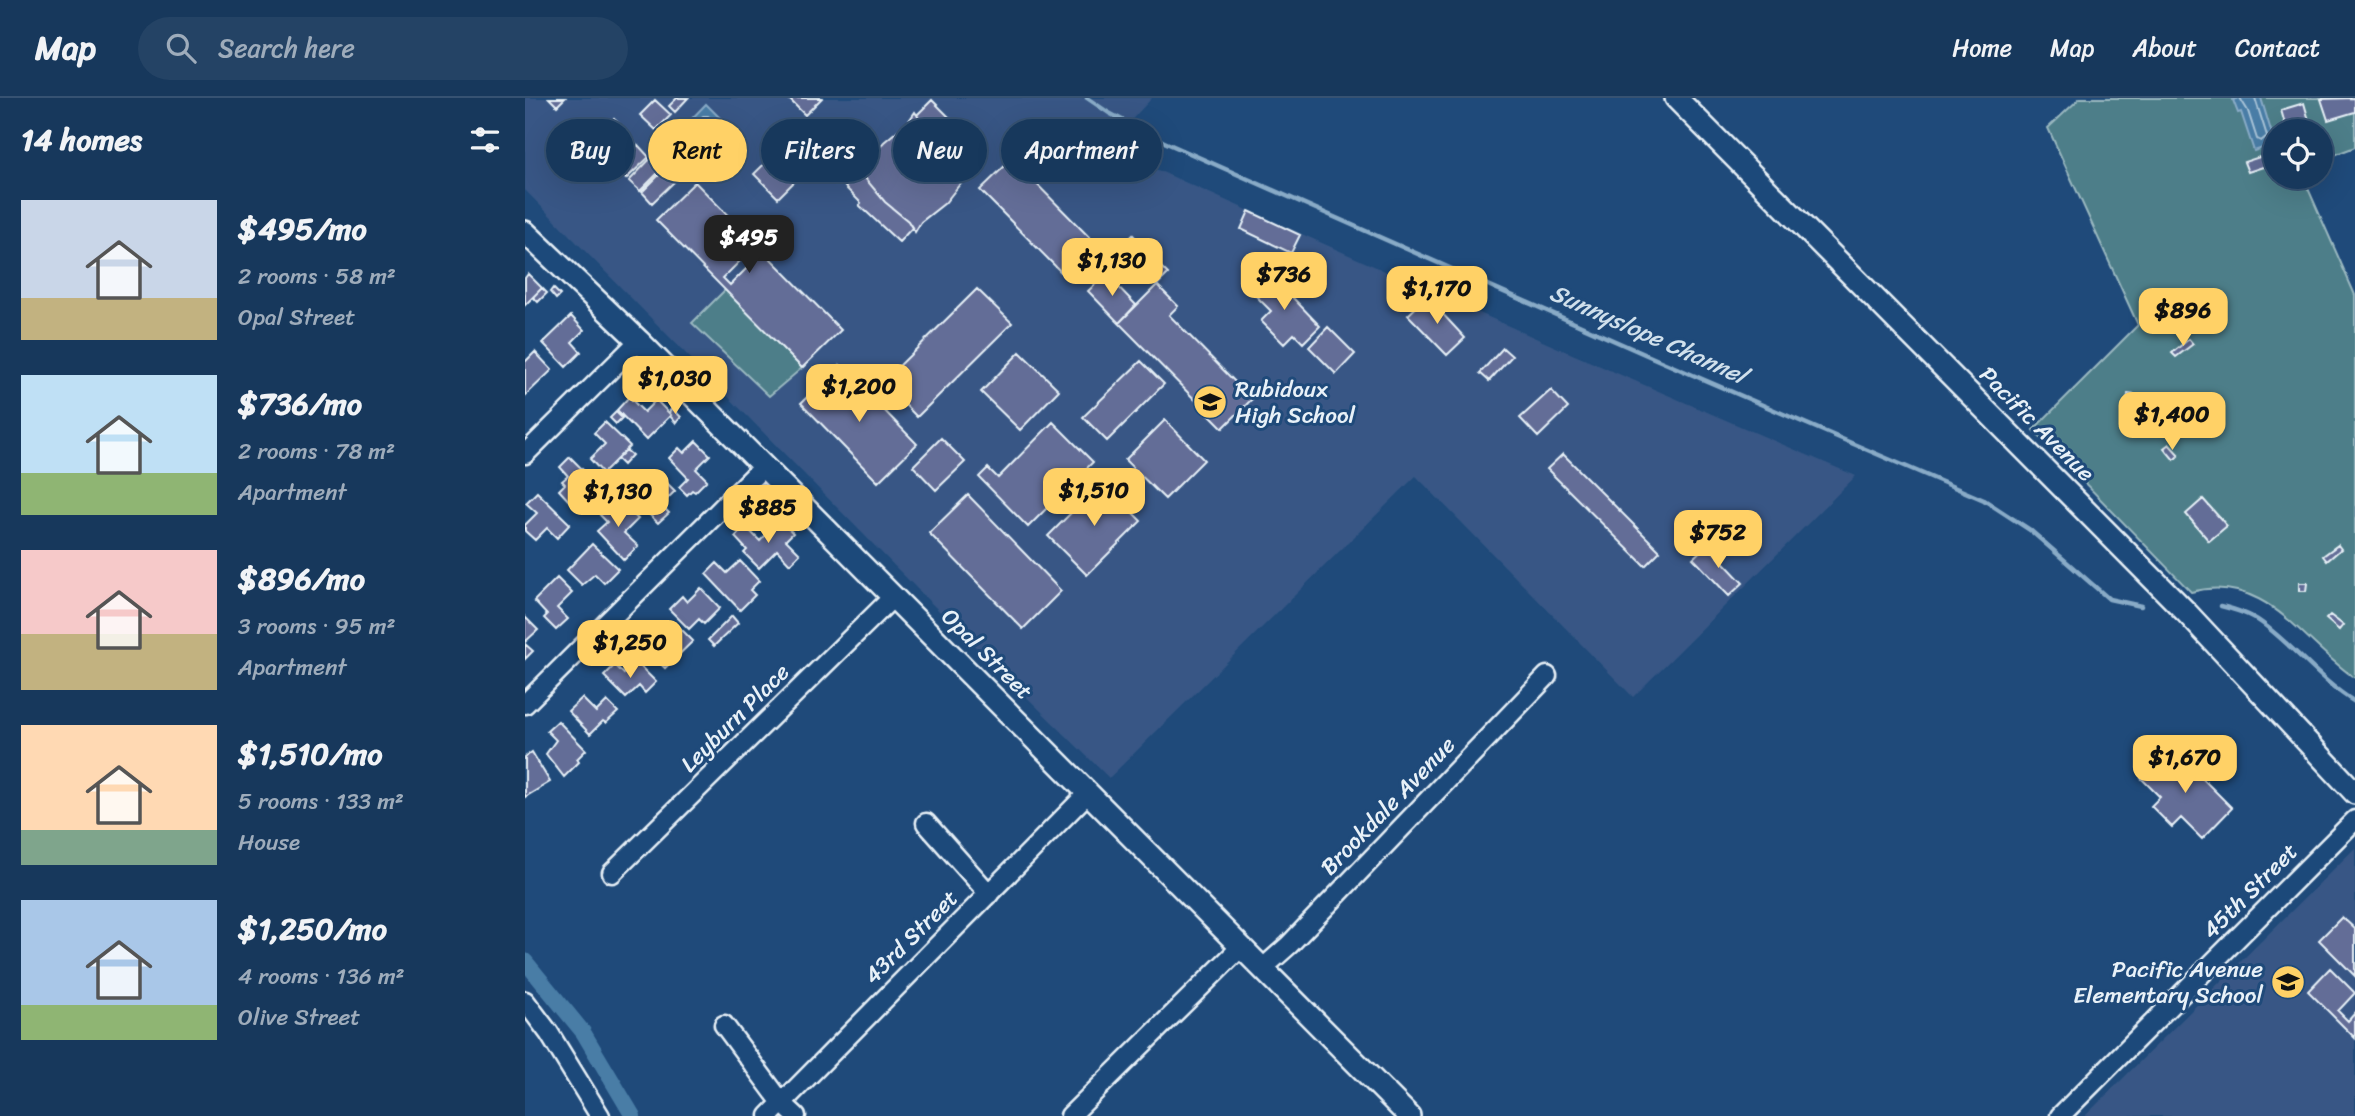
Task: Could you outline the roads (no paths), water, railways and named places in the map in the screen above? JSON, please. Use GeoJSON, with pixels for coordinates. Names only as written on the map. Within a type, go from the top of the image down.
{"type":"FeatureCollection","features":[{"type":"Feature","properties":{"kind":"street","name":"Pacific Avenue"},"geometry":{"type":"LineString","coordinates":[[1676,98],[2186,612],[2355,793]]}},
{"type":"Feature","properties":{"kind":"street","name":"Opal Street"},"geometry":{"type":"LineString","coordinates":[[525,232],[639,341],[762,468],[1409,1116]]}},
{"type":"Feature","properties":{"kind":"street"},"geometry":{"type":"LineString","coordinates":[[525,454],[639,341]]}},
{"type":"Feature","properties":{"kind":"street"},"geometry":{"type":"LineString","coordinates":[[525,704],[762,468]]}},
{"type":"Feature","properties":{"kind":"street","name":"Leyburn Place"},"geometry":{"type":"LineString","coordinates":[[612,873],[893,597]]}},
{"type":"Feature","properties":{"kind":"street","name":"Brookdale Avenue"},"geometry":{"type":"LineString","coordinates":[[1262,969],[1289,945],[1547,676]]}},
{"type":"Feature","properties":{"kind":"street","name":"43rd Street"},"geometry":{"type":"LineString","coordinates":[[775,1110],[1089,793]]}},
{"type":"Feature","properties":{"kind":"street","name":"45th Street"},"geometry":{"type":"LineString","coordinates":[[2060,1116],[2355,820]]}},
{"type":"Feature","properties":{"kind":"street"},"geometry":{"type":"LineString","coordinates":[[926,823],[989,894]]}},
{"type":"Feature","properties":{"kind":"street"},"geometry":{"type":"LineString","coordinates":[[1070,1116],[1241,947]]}},
{"type":"Feature","properties":{"kind":"street"},"geometry":{"type":"LineString","coordinates":[[525,1002],[549,1033],[600,1116]]}},
{"type":"Feature","properties":{"kind":"street"},"geometry":{"type":"LineString","coordinates":[[724,1025],[775,1110],[796,1116]]}},
{"type":"Feature","properties":{"kind":"water"},"geometry":{"type":"Polygon","coordinates":[[[2261,98],[2267,119],[2263,119],[2263,148],[2254,151],[2241,112],[2238,113],[2233,100],[2261,98]]]}},
{"type":"Feature","properties":{"kind":"water"},"geometry":{"type":"Polygon","coordinates":[[[706,104],[721,119],[691,119],[706,104]]]}},
{"type":"Feature","properties":{"kind":"waterway","name":"Sunnyslope Channel"},"geometry":{"type":"LineString","coordinates":[[1087,98],[1162,141],[1658,360],[1984,500],[2030,530],[2109,599],[2141,606]]}},
{"type":"Feature","properties":{"kind":"waterway","name":"Sunnyslope Channel"},"geometry":{"type":"LineString","coordinates":[[2221,606],[2262,623],[2330,684],[2355,702]]}},
{"type":"Feature","properties":{"kind":"waterway"},"geometry":{"type":"LineString","coordinates":[[525,961],[583,1032],[633,1116]]}},
{"type":"Feature","properties":{"kind":"place","name":"Rubidoux High School"},"geometry":{"type":"Point","coordinates":[1210,402]}},
{"type":"Feature","properties":{"kind":"place","name":"Pacific Avenue Elementary School"},"geometry":{"type":"Point","coordinates":[2288,982]}}]}
